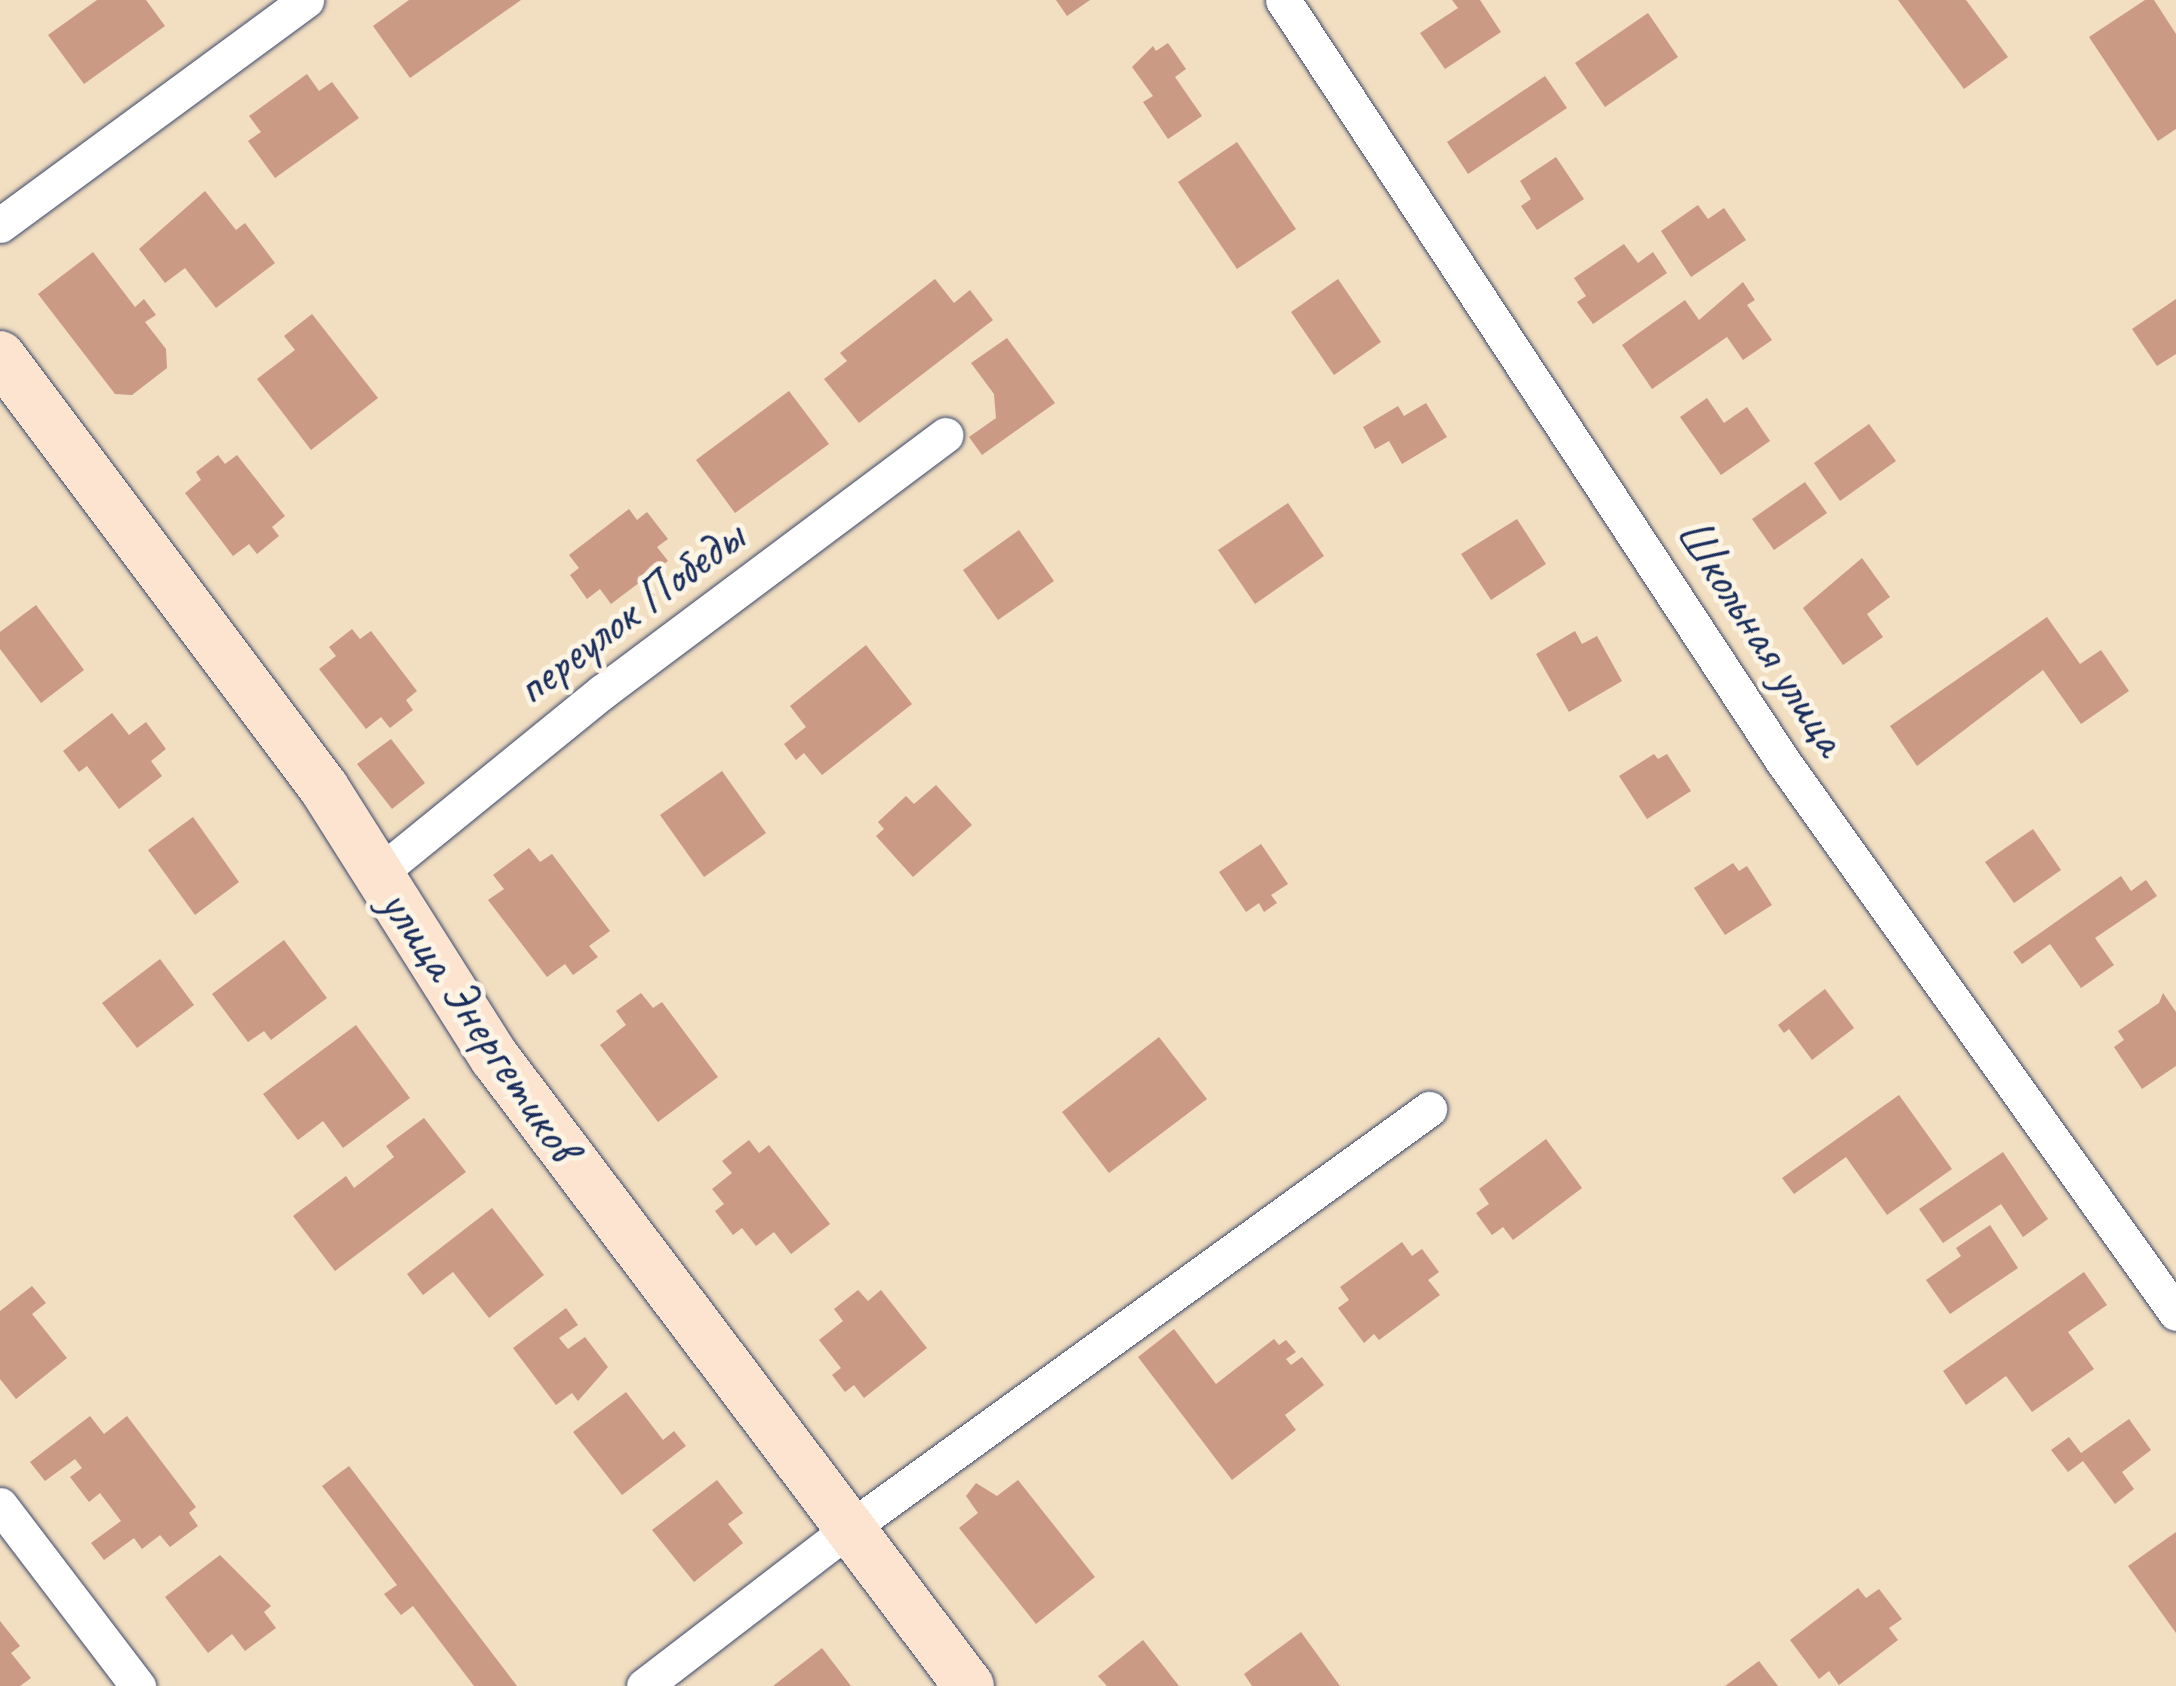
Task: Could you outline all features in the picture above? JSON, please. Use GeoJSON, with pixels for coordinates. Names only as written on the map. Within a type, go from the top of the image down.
{"type":"FeatureCollection","features":[{"type":"Feature","properties":{"kind":"street"},"geometry":{"type":"LineString","coordinates":[[0,225],[306,0]]}},
{"type":"Feature","properties":{"kind":"street","name":"Школьная улица"},"geometry":{"type":"LineString","coordinates":[[1283,0],[1782,760],[2176,1313]]}},
{"type":"Feature","properties":{"kind":"street","name":"улица Энергетиков"},"geometry":{"type":"LineString","coordinates":[[0,356],[324,788],[496,1058],[969,1686]]}},
{"type":"Feature","properties":{"kind":"street","name":"переулок Победы"},"geometry":{"type":"LineString","coordinates":[[378,874],[602,692],[946,435]]}},
{"type":"Feature","properties":{"kind":"street"},"geometry":{"type":"LineString","coordinates":[[644,1686],[850,1528],[1429,1108]]}},
{"type":"Feature","properties":{"kind":"street"},"geometry":{"type":"LineString","coordinates":[[0,1505],[138,1686]]}},
{"type":"Feature","properties":{"kind":"building"},"geometry":{"type":"Polygon","coordinates":[[[97,0],[146,0],[165,26],[84,84],[48,35],[97,0]]]}},
{"type":"Feature","properties":{"kind":"building"},"geometry":{"type":"Polygon","coordinates":[[[409,0],[521,0],[410,78],[373,26],[409,0]]]}},
{"type":"Feature","properties":{"kind":"building"},"geometry":{"type":"Polygon","coordinates":[[[1056,0],[1090,0],[1067,16],[1056,0]]]}},
{"type":"Feature","properties":{"kind":"building"},"geometry":{"type":"Polygon","coordinates":[[[1452,0],[1480,0],[1501,32],[1445,69],[1420,33],[1458,8],[1452,0]]]}},
{"type":"Feature","properties":{"kind":"building"},"geometry":{"type":"Polygon","coordinates":[[[1898,0],[1966,0],[2008,57],[1964,89],[1898,0]]]}},
{"type":"Feature","properties":{"kind":"building"},"geometry":{"type":"Polygon","coordinates":[[[2145,0],[2154,0],[2176,34],[2176,129],[2158,141],[2089,37],[2145,0]]]}},
{"type":"Feature","properties":{"kind":"building"},"geometry":{"type":"Polygon","coordinates":[[[1648,13],[1678,57],[1605,107],[1575,63],[1648,13]]]}},
{"type":"Feature","properties":{"kind":"building"},"geometry":{"type":"Polygon","coordinates":[[[1168,43],[1186,69],[1175,77],[1202,116],[1168,139],[1143,102],[1153,96],[1132,67],[1153,46],[1156,51],[1168,43]]]}},
{"type":"Feature","properties":{"kind":"building"},"geometry":{"type":"Polygon","coordinates":[[[307,74],[319,91],[332,82],[359,118],[275,178],[248,141],[261,132],[249,116],[307,74]]]}},
{"type":"Feature","properties":{"kind":"building"},"geometry":{"type":"Polygon","coordinates":[[[1545,76],[1567,108],[1468,174],[1447,142],[1545,76]]]}},
{"type":"Feature","properties":{"kind":"building"},"geometry":{"type":"Polygon","coordinates":[[[1237,142],[1296,229],[1237,269],[1178,182],[1237,142]]]}},
{"type":"Feature","properties":{"kind":"building"},"geometry":{"type":"Polygon","coordinates":[[[1556,157],[1584,199],[1537,230],[1521,206],[1531,199],[1520,181],[1556,157]]]}},
{"type":"Feature","properties":{"kind":"building"},"geometry":{"type":"Polygon","coordinates":[[[205,191],[236,230],[245,223],[275,263],[216,308],[185,268],[165,283],[139,249],[205,191]]]}},
{"type":"Feature","properties":{"kind":"building"},"geometry":{"type":"Polygon","coordinates":[[[1698,205],[1708,219],[1724,208],[1746,240],[1691,277],[1661,231],[1698,205]]]}},
{"type":"Feature","properties":{"kind":"building"},"geometry":{"type":"Polygon","coordinates":[[[1624,244],[1638,263],[1653,252],[1667,273],[1593,324],[1577,302],[1586,296],[1574,278],[1624,244]]]}},
{"type":"Feature","properties":{"kind":"building"},"geometry":{"type":"Polygon","coordinates":[[[93,252],[135,307],[144,299],[156,315],[145,322],[166,349],[167,368],[132,395],[115,394],[38,294],[93,252]]]}},
{"type":"Feature","properties":{"kind":"building"},"geometry":{"type":"Polygon","coordinates":[[[935,279],[954,303],[970,290],[993,320],[859,423],[824,379],[847,361],[840,353],[935,279]]]}},
{"type":"Feature","properties":{"kind":"building"},"geometry":{"type":"Polygon","coordinates":[[[1338,279],[1381,342],[1334,375],[1291,312],[1338,279]]]}},
{"type":"Feature","properties":{"kind":"building"},"geometry":{"type":"Polygon","coordinates":[[[1743,282],[1755,300],[1747,305],[1772,340],[1743,360],[1727,337],[1652,389],[1622,345],[1685,300],[1699,320],[1743,282]]]}},
{"type":"Feature","properties":{"kind":"building"},"geometry":{"type":"Polygon","coordinates":[[[2176,299],[2176,354],[2157,366],[2132,329],[2176,299]]]}},
{"type":"Feature","properties":{"kind":"building"},"geometry":{"type":"Polygon","coordinates":[[[312,314],[378,398],[311,450],[257,379],[295,350],[284,336],[312,314]]]}},
{"type":"Feature","properties":{"kind":"building"},"geometry":{"type":"Polygon","coordinates":[[[1007,338],[1055,403],[982,455],[969,437],[996,418],[994,394],[971,363],[1007,338]]]}},
{"type":"Feature","properties":{"kind":"building"},"geometry":{"type":"Polygon","coordinates":[[[789,391],[829,444],[735,513],[696,460],[789,391]]]}},
{"type":"Feature","properties":{"kind":"building"},"geometry":{"type":"Polygon","coordinates":[[[1707,398],[1724,423],[1747,407],[1770,441],[1721,475],[1680,417],[1707,398]]]}},
{"type":"Feature","properties":{"kind":"building"},"geometry":{"type":"Polygon","coordinates":[[[1426,403],[1447,437],[1402,464],[1389,441],[1375,449],[1363,427],[1398,406],[1404,416],[1426,403]]]}},
{"type":"Feature","properties":{"kind":"building"},"geometry":{"type":"Polygon","coordinates":[[[1869,424],[1896,461],[1840,501],[1814,463],[1869,424]]]}},
{"type":"Feature","properties":{"kind":"building"},"geometry":{"type":"Polygon","coordinates":[[[218,455],[225,464],[237,455],[285,516],[272,527],[279,536],[257,554],[249,544],[233,556],[185,493],[201,480],[196,472],[218,455]]]}},
{"type":"Feature","properties":{"kind":"building"},"geometry":{"type":"Polygon","coordinates":[[[1805,482],[1827,513],[1774,550],[1752,519],[1805,482]]]}},
{"type":"Feature","properties":{"kind":"building"},"geometry":{"type":"Polygon","coordinates":[[[1288,503],[1324,556],[1255,604],[1218,550],[1288,503]]]}},
{"type":"Feature","properties":{"kind":"building"},"geometry":{"type":"Polygon","coordinates":[[[629,509],[637,520],[647,512],[668,539],[657,547],[668,561],[611,604],[600,589],[587,599],[570,575],[579,568],[569,555],[629,509]]]}},
{"type":"Feature","properties":{"kind":"building"},"geometry":{"type":"Polygon","coordinates":[[[1517,519],[1546,564],[1491,600],[1461,554],[1517,519]]]}},
{"type":"Feature","properties":{"kind":"building"},"geometry":{"type":"Polygon","coordinates":[[[1019,530],[1054,581],[998,620],[963,570],[1019,530]]]}},
{"type":"Feature","properties":{"kind":"building"},"geometry":{"type":"Polygon","coordinates":[[[1862,558],[1890,597],[1867,614],[1883,637],[1843,665],[1803,608],[1862,558]]]}},
{"type":"Feature","properties":{"kind":"building"},"geometry":{"type":"Polygon","coordinates":[[[36,605],[84,670],[41,703],[0,649],[0,632],[36,605]]]}},
{"type":"Feature","properties":{"kind":"building"},"geometry":{"type":"Polygon","coordinates":[[[2047,617],[2080,664],[2101,650],[2129,691],[2081,724],[2043,670],[1917,766],[1890,726],[2047,617]]]}},
{"type":"Feature","properties":{"kind":"building"},"geometry":{"type":"Polygon","coordinates":[[[352,629],[360,639],[371,631],[417,691],[406,700],[413,710],[390,728],[381,717],[366,729],[319,669],[336,656],[329,647],[352,629]]]}},
{"type":"Feature","properties":{"kind":"building"},"geometry":{"type":"Polygon","coordinates":[[[1575,631],[1582,644],[1597,636],[1622,681],[1569,712],[1536,654],[1575,631]]]}},
{"type":"Feature","properties":{"kind":"building"},"geometry":{"type":"Polygon","coordinates":[[[866,645],[912,704],[822,775],[804,753],[796,760],[784,744],[806,727],[790,706],[866,645]]]}},
{"type":"Feature","properties":{"kind":"building"},"geometry":{"type":"Polygon","coordinates":[[[112,713],[129,735],[146,722],[166,749],[151,761],[162,776],[119,809],[87,766],[79,772],[63,751],[112,713]]]}},
{"type":"Feature","properties":{"kind":"building"},"geometry":{"type":"Polygon","coordinates":[[[391,739],[425,783],[392,809],[357,764],[391,739]]]}},
{"type":"Feature","properties":{"kind":"building"},"geometry":{"type":"Polygon","coordinates":[[[1654,754],[1658,759],[1667,754],[1691,791],[1647,819],[1619,776],[1654,754]]]}},
{"type":"Feature","properties":{"kind":"building"},"geometry":{"type":"Polygon","coordinates":[[[722,771],[766,833],[704,877],[660,815],[722,771]]]}},
{"type":"Feature","properties":{"kind":"building"},"geometry":{"type":"Polygon","coordinates":[[[936,785],[972,825],[913,877],[876,836],[884,829],[878,822],[906,796],[914,804],[936,785]]]}},
{"type":"Feature","properties":{"kind":"building"},"geometry":{"type":"Polygon","coordinates":[[[193,817],[239,882],[195,915],[148,850],[193,817]]]}},
{"type":"Feature","properties":{"kind":"building"},"geometry":{"type":"Polygon","coordinates":[[[2033,829],[2061,870],[2014,903],[1985,862],[2033,829]]]}},
{"type":"Feature","properties":{"kind":"building"},"geometry":{"type":"Polygon","coordinates":[[[1261,844],[1288,884],[1271,895],[1277,903],[1264,912],[1259,903],[1246,912],[1219,872],[1261,844]]]}},
{"type":"Feature","properties":{"kind":"building"},"geometry":{"type":"Polygon","coordinates":[[[529,848],[540,862],[552,854],[610,931],[589,946],[598,957],[573,975],[565,964],[547,977],[488,900],[504,889],[493,875],[529,848]]]}},
{"type":"Feature","properties":{"kind":"building"},"geometry":{"type":"Polygon","coordinates":[[[1733,863],[1739,871],[1747,866],[1772,905],[1725,935],[1694,888],[1733,863]]]}},
{"type":"Feature","properties":{"kind":"building"},"geometry":{"type":"Polygon","coordinates":[[[2121,876],[2131,891],[2146,880],[2157,896],[2095,938],[2114,965],[2081,988],[2050,944],[2022,964],[2013,952],[2121,876]]]}},
{"type":"Feature","properties":{"kind":"building"},"geometry":{"type":"Polygon","coordinates":[[[284,940],[327,998],[271,1040],[264,1031],[248,1042],[212,994],[284,940]]]}},
{"type":"Feature","properties":{"kind":"building"},"geometry":{"type":"Polygon","coordinates":[[[160,959],[194,1005],[137,1048],[102,1003],[160,959]]]}},
{"type":"Feature","properties":{"kind":"building"},"geometry":{"type":"Polygon","coordinates":[[[1825,989],[1854,1028],[1812,1060],[1789,1029],[1784,1033],[1778,1025],[1825,989]]]}},
{"type":"Feature","properties":{"kind":"building"},"geometry":{"type":"Polygon","coordinates":[[[641,993],[653,1008],[662,1002],[718,1077],[658,1122],[600,1045],[626,1025],[616,1011],[641,993]]]}},
{"type":"Feature","properties":{"kind":"building"},"geometry":{"type":"Polygon","coordinates":[[[2163,993],[2176,1012],[2176,1066],[2142,1089],[2114,1047],[2124,1040],[2118,1031],[2159,1003],[2163,993]]]}},
{"type":"Feature","properties":{"kind":"building"},"geometry":{"type":"Polygon","coordinates":[[[356,1025],[410,1098],[343,1148],[323,1121],[298,1140],[263,1094],[356,1025]]]}},
{"type":"Feature","properties":{"kind":"building"},"geometry":{"type":"Polygon","coordinates":[[[1159,1037],[1207,1099],[1109,1173],[1062,1112],[1159,1037]]]}},
{"type":"Feature","properties":{"kind":"building"},"geometry":{"type":"Polygon","coordinates":[[[1899,1095],[1952,1169],[1887,1215],[1846,1157],[1794,1194],[1782,1178],[1899,1095]]]}},
{"type":"Feature","properties":{"kind":"building"},"geometry":{"type":"Polygon","coordinates":[[[424,1118],[466,1172],[335,1271],[293,1216],[346,1176],[354,1188],[394,1157],[386,1146],[424,1118]]]}},
{"type":"Feature","properties":{"kind":"building"},"geometry":{"type":"Polygon","coordinates":[[[1546,1139],[1582,1188],[1513,1240],[1503,1227],[1492,1235],[1476,1213],[1489,1204],[1479,1189],[1546,1139]]]}},
{"type":"Feature","properties":{"kind":"building"},"geometry":{"type":"Polygon","coordinates":[[[749,1140],[759,1153],[769,1145],[830,1224],[791,1254],[774,1232],[756,1246],[742,1228],[733,1235],[715,1211],[724,1204],[712,1189],[732,1173],[722,1161],[749,1140]]]}},
{"type":"Feature","properties":{"kind":"building"},"geometry":{"type":"Polygon","coordinates":[[[2003,1152],[2048,1219],[2023,1237],[2001,1204],[1943,1243],[1919,1209],[2003,1152]]]}},
{"type":"Feature","properties":{"kind":"building"},"geometry":{"type":"Polygon","coordinates":[[[492,1208],[544,1275],[489,1318],[453,1272],[423,1295],[407,1274],[492,1208]]]}},
{"type":"Feature","properties":{"kind":"building"},"geometry":{"type":"Polygon","coordinates":[[[1990,1225],[2018,1268],[1950,1314],[1926,1280],[1961,1256],[1956,1248],[1990,1225]]]}},
{"type":"Feature","properties":{"kind":"building"},"geometry":{"type":"Polygon","coordinates":[[[1402,1242],[1412,1256],[1422,1249],[1439,1272],[1428,1280],[1440,1295],[1379,1340],[1374,1334],[1364,1343],[1338,1308],[1349,1300],[1340,1287],[1402,1242]]]}},
{"type":"Feature","properties":{"kind":"building"},"geometry":{"type":"Polygon","coordinates":[[[2084,1272],[2107,1305],[2068,1332],[2094,1369],[2032,1412],[2006,1376],[1966,1405],[1943,1371],[2084,1272]]]}},
{"type":"Feature","properties":{"kind":"building"},"geometry":{"type":"Polygon","coordinates":[[[32,1286],[46,1303],[32,1314],[67,1358],[16,1399],[0,1379],[0,1311],[32,1286]]]}},
{"type":"Feature","properties":{"kind":"building"},"geometry":{"type":"Polygon","coordinates":[[[858,1290],[868,1301],[881,1290],[927,1348],[864,1398],[854,1385],[845,1392],[832,1375],[841,1368],[819,1340],[843,1321],[834,1309],[858,1290]]]}},
{"type":"Feature","properties":{"kind":"building"},"geometry":{"type":"Polygon","coordinates":[[[566,1308],[578,1325],[559,1338],[568,1349],[585,1337],[608,1367],[578,1401],[572,1393],[556,1405],[513,1348],[566,1308]]]}},
{"type":"Feature","properties":{"kind":"building"},"geometry":{"type":"Polygon","coordinates":[[[1174,1329],[1216,1384],[1274,1339],[1279,1345],[1286,1340],[1296,1352],[1286,1359],[1291,1365],[1302,1357],[1324,1385],[1285,1415],[1296,1430],[1232,1480],[1138,1357],[1174,1329]]]}},
{"type":"Feature","properties":{"kind":"building"},"geometry":{"type":"Polygon","coordinates":[[[626,1392],[663,1440],[674,1431],[686,1446],[622,1495],[573,1432],[626,1392]]]}},
{"type":"Feature","properties":{"kind":"building"},"geometry":{"type":"Polygon","coordinates":[[[90,1416],[104,1434],[127,1416],[196,1507],[189,1513],[198,1526],[170,1547],[160,1535],[142,1549],[134,1538],[104,1560],[91,1543],[121,1521],[100,1493],[89,1502],[70,1477],[82,1468],[75,1459],[45,1481],[30,1462],[90,1416]]]}},
{"type":"Feature","properties":{"kind":"building"},"geometry":{"type":"Polygon","coordinates":[[[2129,1419],[2151,1450],[2122,1472],[2134,1489],[2115,1504],[2083,1461],[2068,1472],[2051,1450],[2069,1437],[2081,1453],[2129,1419]]]}},
{"type":"Feature","properties":{"kind":"building"},"geometry":{"type":"Polygon","coordinates":[[[349,1466],[517,1686],[474,1686],[413,1606],[401,1615],[384,1594],[397,1585],[322,1486],[349,1466]]]}},
{"type":"Feature","properties":{"kind":"building"},"geometry":{"type":"Polygon","coordinates":[[[717,1480],[743,1513],[728,1524],[743,1543],[694,1582],[652,1530],[717,1480]]]}},
{"type":"Feature","properties":{"kind":"building"},"geometry":{"type":"Polygon","coordinates":[[[1018,1480],[1095,1577],[1036,1624],[959,1528],[978,1513],[966,1496],[976,1483],[997,1496],[1018,1480]]]}},
{"type":"Feature","properties":{"kind":"building"},"geometry":{"type":"Polygon","coordinates":[[[2176,1532],[2176,1633],[2128,1566],[2176,1532]]]}},
{"type":"Feature","properties":{"kind":"building"},"geometry":{"type":"Polygon","coordinates":[[[220,1555],[271,1606],[264,1612],[276,1628],[245,1651],[232,1634],[208,1653],[165,1597],[220,1555]]]}},
{"type":"Feature","properties":{"kind":"building"},"geometry":{"type":"Polygon","coordinates":[[[1858,1588],[1866,1598],[1879,1589],[1902,1619],[1889,1628],[1898,1640],[1839,1685],[1829,1671],[1819,1679],[1790,1640],[1858,1588]]]}},
{"type":"Feature","properties":{"kind":"building"},"geometry":{"type":"Polygon","coordinates":[[[0,1621],[20,1646],[11,1653],[31,1678],[20,1686],[0,1686],[0,1621]]]}},
{"type":"Feature","properties":{"kind":"building"},"geometry":{"type":"Polygon","coordinates":[[[1301,1632],[1340,1686],[1252,1686],[1244,1674],[1301,1632]]]}},
{"type":"Feature","properties":{"kind":"building"},"geometry":{"type":"Polygon","coordinates":[[[1143,1640],[1179,1686],[1107,1686],[1098,1676],[1143,1640]]]}},
{"type":"Feature","properties":{"kind":"building"},"geometry":{"type":"Polygon","coordinates":[[[822,1648],[851,1686],[773,1686],[822,1648]]]}},
{"type":"Feature","properties":{"kind":"building"},"geometry":{"type":"Polygon","coordinates":[[[1759,1661],[1778,1686],[1725,1686],[1759,1661]]]}}]}
